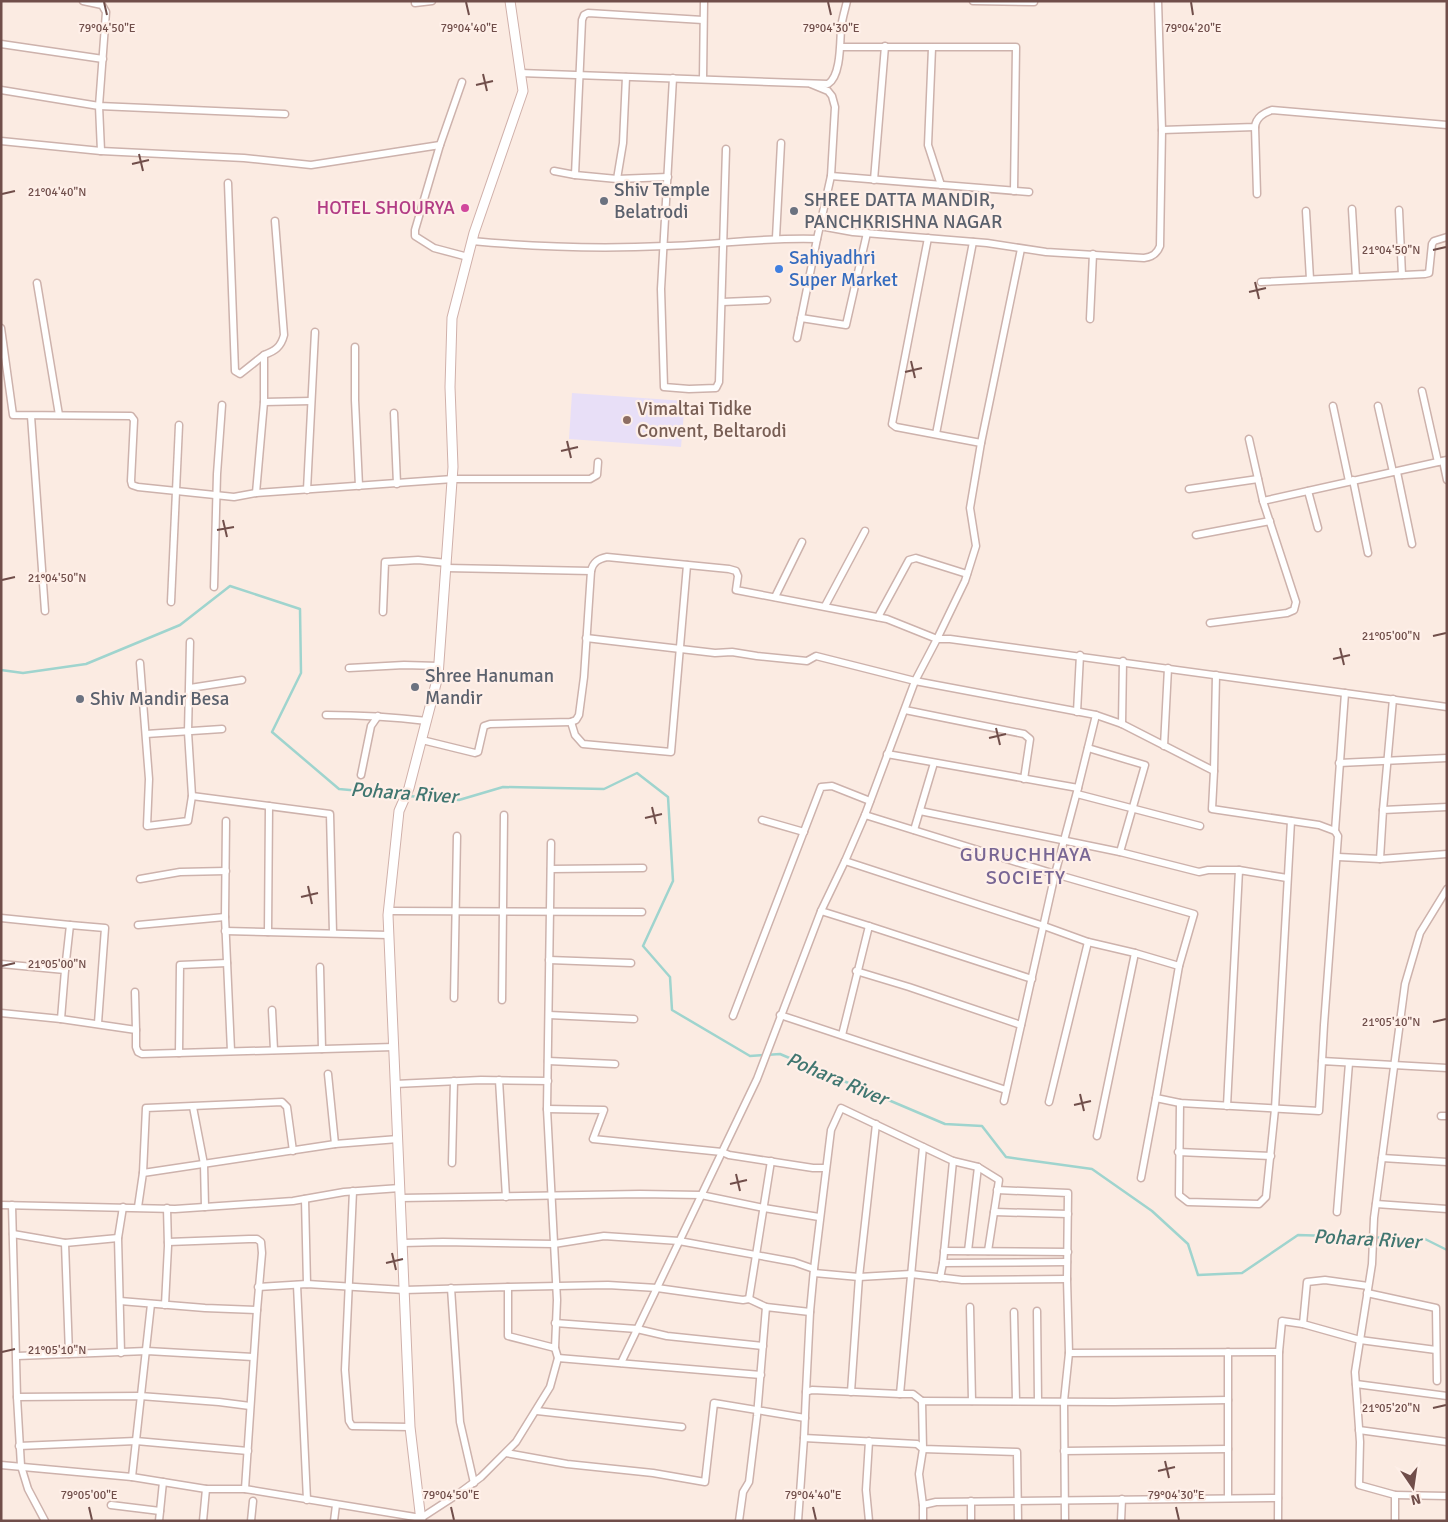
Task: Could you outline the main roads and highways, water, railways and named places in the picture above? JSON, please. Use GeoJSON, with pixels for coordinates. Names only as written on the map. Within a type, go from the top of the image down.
{"type":"FeatureCollection","features":[{"type":"Feature","properties":{"kind":"waterway","name":"Pohara River"},"geometry":{"type":"LineString","coordinates":[[1,670],[23,673],[86,664],[180,625],[230,586],[300,609],[301,673],[272,732],[339,789],[403,795]]}},
{"type":"Feature","properties":{"kind":"waterway","name":"Pohara River"},"geometry":{"type":"LineString","coordinates":[[408,796],[459,800],[503,787],[604,789],[637,773],[668,797],[673,881],[643,946],[670,977],[672,1010],[750,1056],[780,1054],[945,1124],[982,1126],[1006,1157],[1092,1169],[1152,1211],[1188,1244],[1198,1275],[1242,1273],[1298,1235],[1425,1239],[1447,1250]]}},
{"type":"Feature","properties":{"kind":"place","name":"Shiv Temple Belatrodi"},"geometry":{"type":"Point","coordinates":[604,201]}},
{"type":"Feature","properties":{"kind":"place","name":"HOTEL SHOURYA"},"geometry":{"type":"Point","coordinates":[465,208]}},
{"type":"Feature","properties":{"kind":"place","name":"SHREE DATTA MANDIR, PANCHKRISHNA NAGAR"},"geometry":{"type":"Point","coordinates":[794,211]}},
{"type":"Feature","properties":{"kind":"place","name":"Sahiyadhri Super Market"},"geometry":{"type":"Point","coordinates":[779,269]}},
{"type":"Feature","properties":{"kind":"place","name":"Vimaltai Tidke Convent, Beltarodi"},"geometry":{"type":"Point","coordinates":[627,420]}},
{"type":"Feature","properties":{"kind":"place","name":"Shree Hanuman Mandir"},"geometry":{"type":"Point","coordinates":[415,687]}},
{"type":"Feature","properties":{"kind":"place","name":"Shiv Mandir Besa"},"geometry":{"type":"Point","coordinates":[80,699]}},
{"type":"Feature","properties":{"kind":"district","name":"GURUCHHAYA SOCIETY"},"geometry":{"type":"Point","coordinates":[1026,866]}}]}
